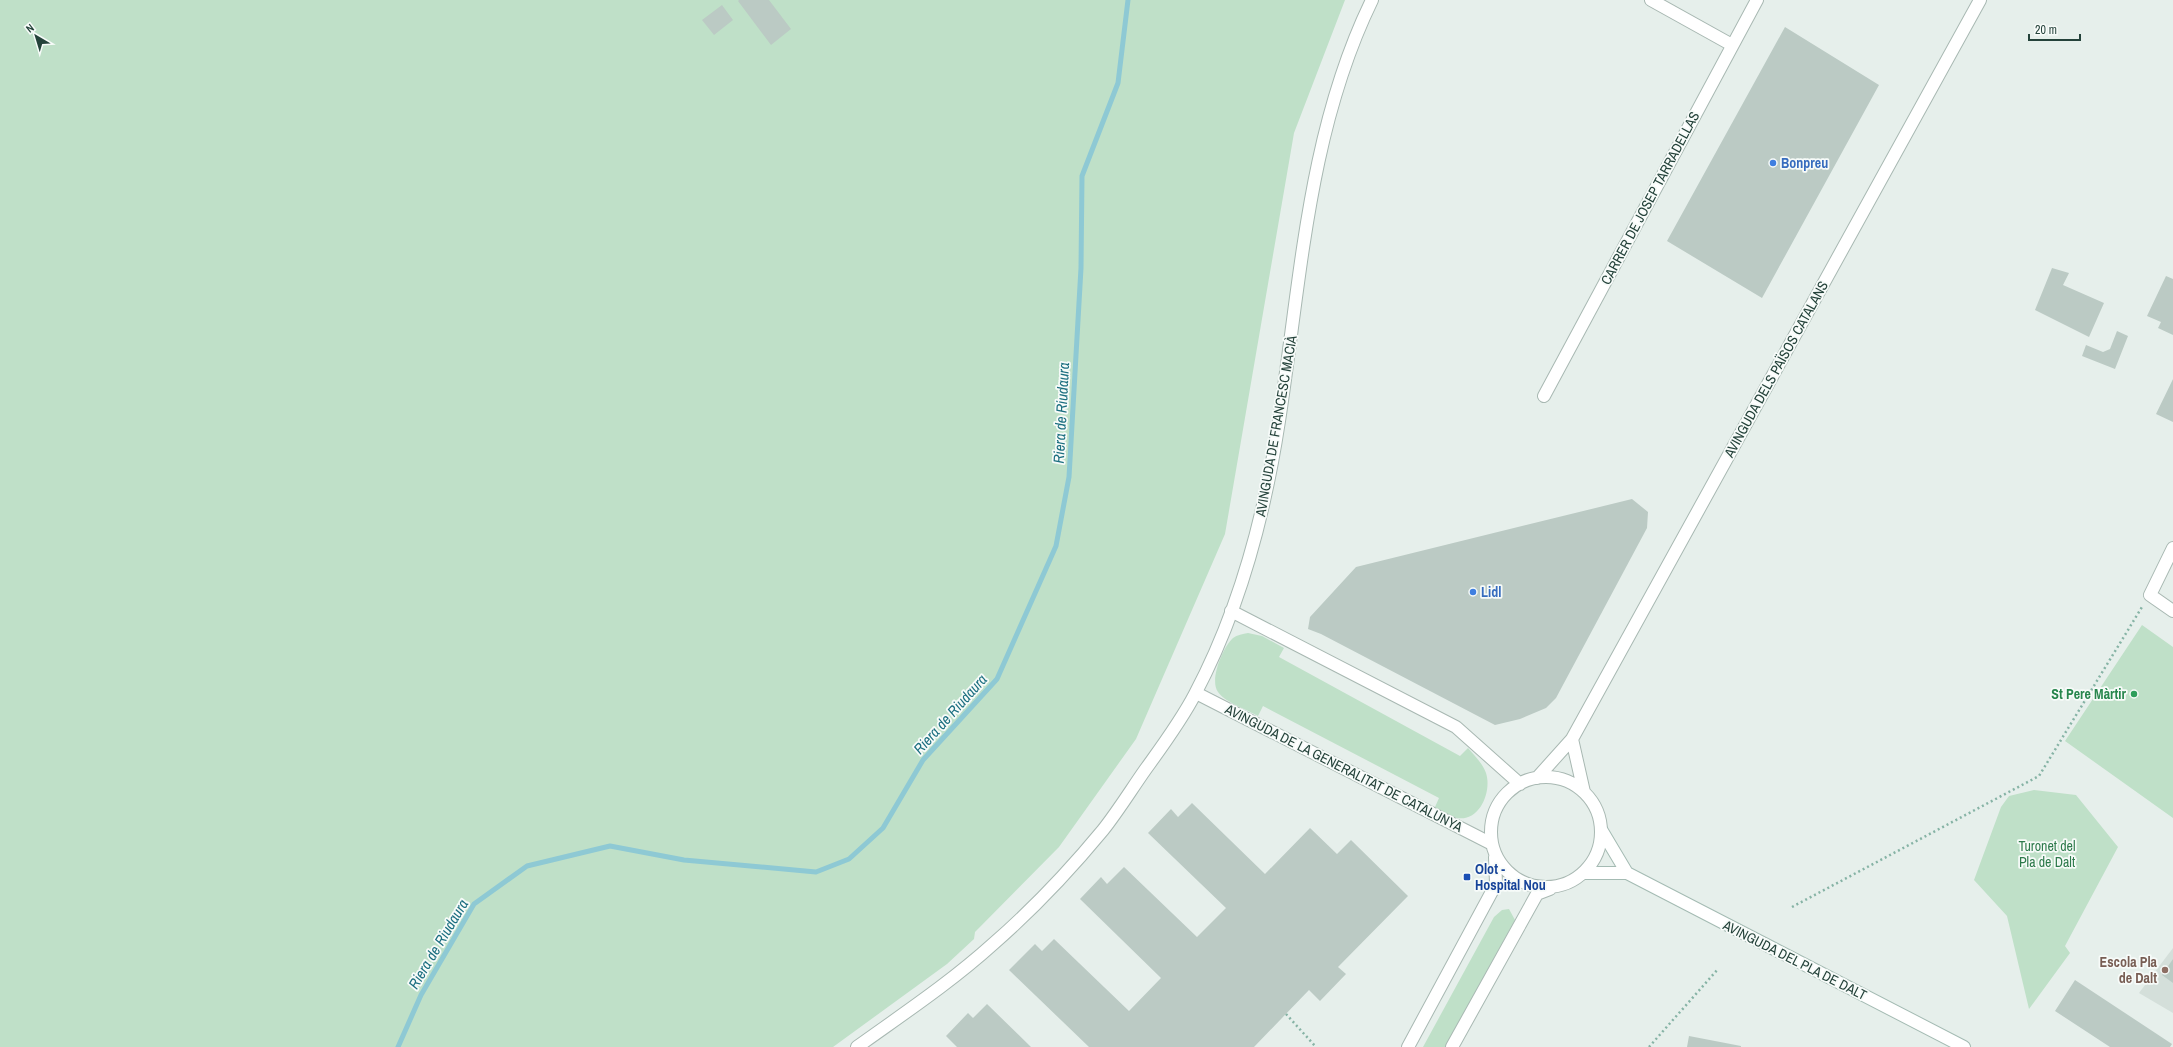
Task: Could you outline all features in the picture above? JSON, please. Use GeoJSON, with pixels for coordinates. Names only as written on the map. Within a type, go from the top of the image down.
{"type":"FeatureCollection","features":[{"type":"Feature","properties":{"kind":"street","name":"AVINGUDA DE FRANCESC MACIÀ"},"geometry":{"type":"LineString","coordinates":[[857,1047],[936,990],[993,945],[1064,874],[1104,828],[1171,734],[1196,693],[1232,611],[1262,514],[1279,424],[1311,197],[1320,152],[1343,73],[1372,0]]}},
{"type":"Feature","properties":{"kind":"street"},"geometry":{"type":"LineString","coordinates":[[1651,0],[1732,45]]}},
{"type":"Feature","properties":{"kind":"street","name":"CARRER DE JOSEP TARRADELLAS"},"geometry":{"type":"LineString","coordinates":[[1544,396],[1757,0]]}},
{"type":"Feature","properties":{"kind":"street","name":"AVINGUDA DELS PAÏSOS CATALANS"},"geometry":{"type":"LineString","coordinates":[[1537,778],[1572,739],[1980,0]]}},
{"type":"Feature","properties":{"kind":"street"},"geometry":{"type":"LineString","coordinates":[[2173,548],[2150,595],[2173,611]]}},
{"type":"Feature","properties":{"kind":"street"},"geometry":{"type":"LineString","coordinates":[[1232,611],[1456,727],[1520,784]]}},
{"type":"Feature","properties":{"kind":"street","name":"AVINGUDA DE LA GENERALITAT DE CATALUNYA"},"geometry":{"type":"LineString","coordinates":[[1196,693],[1492,844]]}},
{"type":"Feature","properties":{"kind":"street"},"geometry":{"type":"LineString","coordinates":[[1572,739],[1584,792]]}},
{"type":"Feature","properties":{"kind":"street"},"geometry":{"type":"LineString","coordinates":[[1408,1047],[1496,884],[1495,855],[1492,844],[1492,819],[1498,805],[1507,793],[1520,784],[1537,778],[1554,777],[1570,782],[1584,792],[1596,810],[1602,831],[1627,873]]}},
{"type":"Feature","properties":{"kind":"street"},"geometry":{"type":"LineString","coordinates":[[1452,1047],[1537,894],[1576,879],[1584,873],[1597,854],[1602,831]]}},
{"type":"Feature","properties":{"kind":"street"},"geometry":{"type":"LineString","coordinates":[[1495,855],[1504,868],[1522,882],[1544,888],[1559,886]]}},
{"type":"Feature","properties":{"kind":"street","name":"AVINGUDA DEL PLA DE DALT"},"geometry":{"type":"LineString","coordinates":[[1584,873],[1627,873],[1964,1047]]}},
{"type":"Feature","properties":{"kind":"path"},"geometry":{"type":"LineString","coordinates":[[1792,907],[2039,776],[2150,595]]}},
{"type":"Feature","properties":{"kind":"path"},"geometry":{"type":"LineString","coordinates":[[1650,1047],[1718,969]]}},
{"type":"Feature","properties":{"kind":"path"},"geometry":{"type":"LineString","coordinates":[[1286,1014],[1316,1047]]}},
{"type":"Feature","properties":{"kind":"shaded area","name":"Escola Pla de Dalt"},"geometry":{"type":"Polygon","coordinates":[[[2173,948],[2173,1013],[2139,993],[2173,948]]]}},
{"type":"Feature","properties":{"kind":"green space"},"geometry":{"type":"Polygon","coordinates":[[[0,0],[1345,0],[1294,133],[1225,534],[1136,739],[1059,847],[975,932],[974,939],[947,964],[833,1047],[0,1047],[0,0]]]}},
{"type":"Feature","properties":{"kind":"green space","name":"St Pere Màrtir"},"geometry":{"type":"Polygon","coordinates":[[[2142,625],[2173,647],[2173,818],[2065,741],[2142,625]]]}},
{"type":"Feature","properties":{"kind":"green space"},"geometry":{"type":"Polygon","coordinates":[[[1248,633],[1262,636],[1284,648],[1279,657],[1460,756],[1468,748],[1483,766],[1486,773],[1486,796],[1478,810],[1465,818],[1451,816],[1435,807],[1439,798],[1263,706],[1258,716],[1236,706],[1222,696],[1218,692],[1215,680],[1221,656],[1233,638],[1238,635],[1248,633]]]}},
{"type":"Feature","properties":{"kind":"green space","name":"Turonet del Pla de Dalt"},"geometry":{"type":"Polygon","coordinates":[[[2034,790],[2076,795],[2118,847],[2065,946],[2070,953],[2029,1009],[2007,916],[1974,880],[2001,807],[2009,796],[2034,790]]]}},
{"type":"Feature","properties":{"kind":"green space"},"geometry":{"type":"Polygon","coordinates":[[[1509,909],[1515,920],[1445,1047],[1423,1047],[1494,917],[1502,910],[1509,909]]]}},
{"type":"Feature","properties":{"kind":"building"},"geometry":{"type":"Polygon","coordinates":[[[769,0],[791,29],[771,45],[738,1],[769,0]]]}},
{"type":"Feature","properties":{"kind":"building"},"geometry":{"type":"Polygon","coordinates":[[[722,5],[733,20],[714,35],[702,20],[722,5]]]}},
{"type":"Feature","properties":{"kind":"building","name":"Bonpreu"},"geometry":{"type":"Polygon","coordinates":[[[1785,27],[1879,85],[1762,298],[1667,241],[1785,27]]]}},
{"type":"Feature","properties":{"kind":"building"},"geometry":{"type":"Polygon","coordinates":[[[2052,268],[2069,273],[2063,285],[2104,303],[2089,337],[2035,310],[2052,268]]]}},
{"type":"Feature","properties":{"kind":"building"},"geometry":{"type":"Polygon","coordinates":[[[2166,276],[2173,279],[2173,335],[2158,328],[2161,322],[2147,316],[2166,276]]]}},
{"type":"Feature","properties":{"kind":"building"},"geometry":{"type":"Polygon","coordinates":[[[2117,331],[2128,336],[2115,369],[2082,356],[2086,345],[2103,352],[2110,349],[2117,331]]]}},
{"type":"Feature","properties":{"kind":"building"},"geometry":{"type":"Polygon","coordinates":[[[2173,379],[2173,422],[2156,414],[2173,379]]]}},
{"type":"Feature","properties":{"kind":"building","name":"Lidl"},"geometry":{"type":"Polygon","coordinates":[[[1632,499],[1648,512],[1647,528],[1556,698],[1546,708],[1520,719],[1495,725],[1321,634],[1308,629],[1310,617],[1356,567],[1632,499]]]}},
{"type":"Feature","properties":{"kind":"building"},"geometry":{"type":"Polygon","coordinates":[[[1192,803],[1265,874],[1310,828],[1337,854],[1351,840],[1408,896],[1338,967],[1346,974],[1320,1001],[1309,990],[1254,1047],[1089,1047],[1009,970],[1035,944],[1042,951],[1054,939],[1129,1011],[1161,978],[1080,899],[1101,877],[1107,884],[1124,867],[1197,937],[1226,908],[1148,833],[1171,809],[1178,817],[1192,803]]]}},
{"type":"Feature","properties":{"kind":"building"},"geometry":{"type":"Polygon","coordinates":[[[2173,959],[2173,983],[2162,975],[2173,959]]]}},
{"type":"Feature","properties":{"kind":"building"},"geometry":{"type":"Polygon","coordinates":[[[2075,980],[2172,1044],[2170,1047],[2110,1047],[2055,1011],[2075,980]]]}},
{"type":"Feature","properties":{"kind":"building"},"geometry":{"type":"Polygon","coordinates":[[[987,1004],[1031,1047],[957,1047],[946,1036],[968,1013],[973,1018],[987,1004]]]}},
{"type":"Feature","properties":{"kind":"building"},"geometry":{"type":"Polygon","coordinates":[[[1689,1036],[1741,1046],[1741,1047],[1687,1047],[1689,1036]]]}},
{"type":"Feature","properties":{"kind":"waterway","name":"Riera de Riudaura"},"geometry":{"type":"LineString","coordinates":[[398,1047],[421,995],[474,904],[527,866],[610,846],[684,860],[816,872],[849,859],[883,828],[923,760],[997,679],[1056,546],[1069,477],[1081,268],[1082,176],[1118,83],[1128,0]]}},
{"type":"Feature","properties":{"kind":"place","name":"Bonpreu"},"geometry":{"type":"Point","coordinates":[1773,163]}},
{"type":"Feature","properties":{"kind":"place","name":"Lidl"},"geometry":{"type":"Point","coordinates":[1473,592]}},
{"type":"Feature","properties":{"kind":"place","name":"St Pere Màrtir"},"geometry":{"type":"Point","coordinates":[2134,694]}},
{"type":"Feature","properties":{"kind":"place","name":"Olot - Hospital Nou"},"geometry":{"type":"Point","coordinates":[1467,877]}},
{"type":"Feature","properties":{"kind":"place","name":"Escola Pla de Dalt"},"geometry":{"type":"Point","coordinates":[2165,970]}}]}
